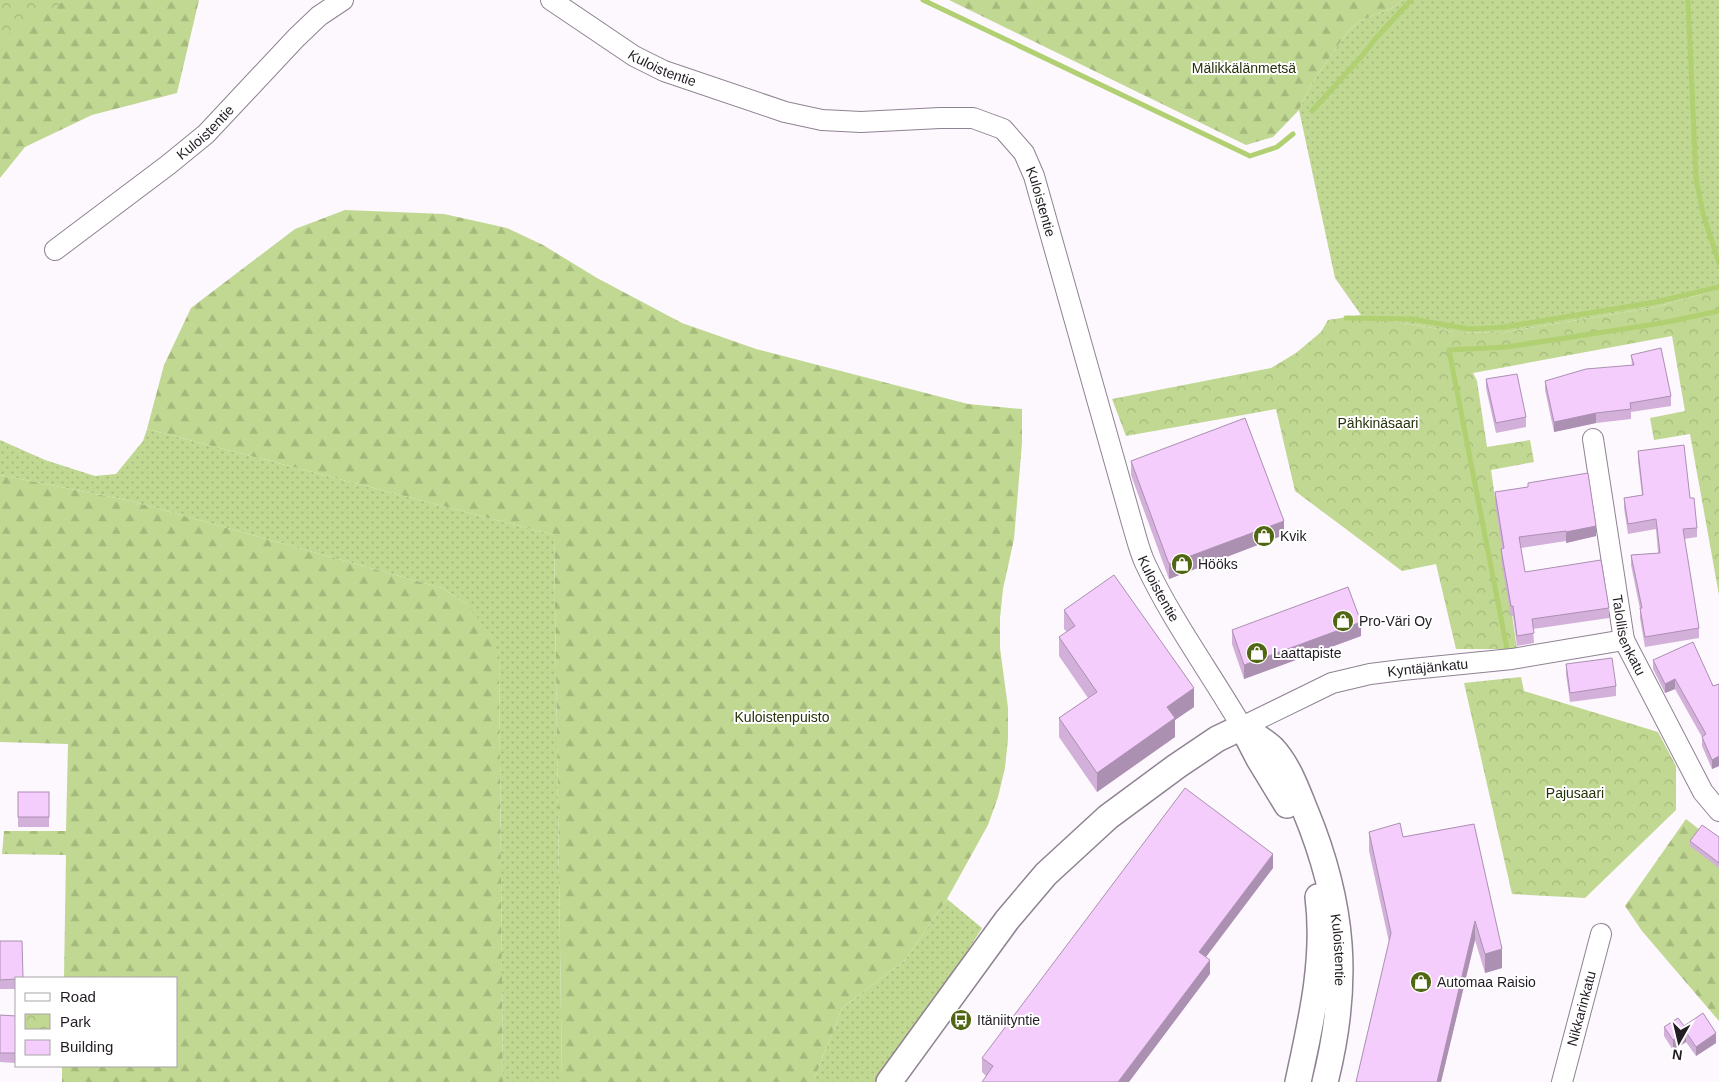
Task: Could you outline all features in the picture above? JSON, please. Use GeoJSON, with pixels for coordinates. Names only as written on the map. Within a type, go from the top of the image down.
{"type":"FeatureCollection","features":[{"type":"Feature","properties":{"kind":"street","name":"Kuloistentie"},"geometry":{"type":"LineString","coordinates":[[54,250],[168,165],[206,134],[319,16],[343,0]]}},
{"type":"Feature","properties":{"kind":"street","name":"Kuloistentie"},"geometry":{"type":"LineString","coordinates":[[551,0],[634,56],[664,71],[785,112],[822,120],[861,122],[973,118],[1003,129],[1024,153],[1034,176],[1144,561],[1170,610],[1223,693],[1295,822],[1312,870],[1317,892],[1320,932],[1318,975],[1298,1082]]}},
{"type":"Feature","properties":{"kind":"street","name":"Talollisenkatu"},"geometry":{"type":"LineString","coordinates":[[1593,439],[1624,640],[1704,792],[1719,811]]}},
{"type":"Feature","properties":{"kind":"street","name":"Kyntäjänkatu"},"geometry":{"type":"LineString","coordinates":[[1242,727],[1332,683],[1370,674],[1512,659],[1624,640]]}},
{"type":"Feature","properties":{"kind":"street","name":"Kuloistentie"},"geometry":{"type":"LineString","coordinates":[[1242,727],[1273,749],[1281,760],[1308,817],[1330,884],[1340,949],[1341,978],[1325,1082]]}},
{"type":"Feature","properties":{"kind":"street"},"geometry":{"type":"LineString","coordinates":[[889,1082],[1006,920],[1046,874],[1108,817],[1212,742],[1242,727]]}},
{"type":"Feature","properties":{"kind":"street","name":"Nikkarinkatu"},"geometry":{"type":"LineString","coordinates":[[1562,1082],[1602,934]]}},
{"type":"Feature","properties":{"kind":"green space"},"geometry":{"type":"Polygon","coordinates":[[[0,0],[199,0],[177,93],[92,115],[25,147],[0,178],[0,0]]]}},
{"type":"Feature","properties":{"kind":"green space"},"geometry":{"type":"Polygon","coordinates":[[[0,0],[66,0],[0,39],[0,0]]]}},
{"type":"Feature","properties":{"kind":"green space","name":"Mälikkälänmetsä"},"geometry":{"type":"Polygon","coordinates":[[[949,0],[1403,0],[1392,8],[1359,21],[1346,34],[1312,83],[1299,110],[1273,137],[1246,145],[949,0]]]}},
{"type":"Feature","properties":{"kind":"green space"},"geometry":{"type":"Polygon","coordinates":[[[1403,0],[1719,0],[1719,289],[1656,307],[1500,333],[1454,332],[1361,315],[1335,278],[1299,110],[1312,83],[1346,34],[1359,21],[1392,8],[1403,0]]]}},
{"type":"Feature","properties":{"kind":"green space","name":"Kuloistenpuisto"},"geometry":{"type":"Polygon","coordinates":[[[345,210],[444,214],[507,228],[543,245],[597,278],[682,323],[756,349],[968,404],[1022,409],[1022,443],[1014,539],[1003,589],[1000,618],[1000,648],[1008,708],[1008,738],[1005,768],[998,797],[988,825],[947,899],[905,960],[842,1008],[813,1082],[562,1082],[554,535],[147,429],[164,365],[191,308],[295,229],[345,210]]]}},
{"type":"Feature","properties":{"kind":"green space","name":"Pähkinäsaari"},"geometry":{"type":"Polygon","coordinates":[[[1719,289],[1719,595],[1690,434],[1654,440],[1650,418],[1685,411],[1672,336],[1473,373],[1477,381],[1487,447],[1530,440],[1534,462],[1491,470],[1517,649],[1456,649],[1436,564],[1402,571],[1295,491],[1276,409],[1126,436],[1112,399],[1271,368],[1296,353],[1321,332],[1328,320],[1361,315],[1454,332],[1500,333],[1656,307],[1719,289]]]}},
{"type":"Feature","properties":{"kind":"green space"},"geometry":{"type":"Polygon","coordinates":[[[147,429],[554,535],[562,1082],[503,1082],[499,654],[467,604],[442,588],[131,501],[0,475],[0,440],[45,460],[95,476],[116,474],[143,441],[147,429]]]}},
{"type":"Feature","properties":{"kind":"green space"},"geometry":{"type":"Polygon","coordinates":[[[0,475],[131,501],[442,588],[467,604],[490,634],[499,654],[503,1082],[62,1082],[62,1067],[178,1067],[178,977],[64,977],[66,855],[2,854],[4,831],[66,831],[68,744],[0,742],[0,475]]]}},
{"type":"Feature","properties":{"kind":"green space","name":"Pajusaari"},"geometry":{"type":"Polygon","coordinates":[[[1521,677],[1524,691],[1658,732],[1676,766],[1676,810],[1585,898],[1512,894],[1464,683],[1521,677]]]}},
{"type":"Feature","properties":{"kind":"green space"},"geometry":{"type":"Polygon","coordinates":[[[1686,819],[1719,845],[1719,1021],[1642,931],[1625,906],[1686,819]]]}},
{"type":"Feature","properties":{"kind":"green space"},"geometry":{"type":"Polygon","coordinates":[[[947,899],[982,928],[904,1045],[875,1082],[813,1082],[842,1008],[905,960],[947,899]]]}},
{"type":"Feature","properties":{"kind":"building"},"geometry":{"type":"Polygon","coordinates":[[[1661,348],[1671,396],[1630,403],[1631,409],[1596,413],[1554,422],[1545,381],[1586,369],[1634,365],[1631,355],[1661,348]]]}},
{"type":"Feature","properties":{"kind":"building"},"geometry":{"type":"Polygon","coordinates":[[[1517,374],[1526,417],[1496,423],[1486,379],[1517,374]]]}},
{"type":"Feature","properties":{"kind":"building"},"geometry":{"type":"Polygon","coordinates":[[[1245,418],[1284,521],[1169,564],[1131,461],[1245,418]]]}},
{"type":"Feature","properties":{"kind":"building"},"geometry":{"type":"Polygon","coordinates":[[[1684,445],[1690,498],[1694,498],[1697,528],[1683,529],[1699,628],[1645,637],[1640,608],[1642,608],[1631,555],[1660,553],[1656,519],[1628,524],[1624,498],[1643,495],[1638,451],[1684,445]]]}},
{"type":"Feature","properties":{"kind":"building"},"geometry":{"type":"Polygon","coordinates":[[[1588,473],[1596,526],[1566,532],[1519,537],[1525,572],[1601,560],[1609,608],[1532,619],[1534,633],[1517,636],[1501,549],[1504,548],[1495,492],[1528,487],[1528,483],[1588,473]]]}},
{"type":"Feature","properties":{"kind":"building"},"geometry":{"type":"Polygon","coordinates":[[[1114,575],[1194,688],[1167,707],[1175,718],[1097,773],[1059,718],[1097,692],[1059,637],[1075,626],[1064,610],[1114,575]]]}},
{"type":"Feature","properties":{"kind":"building"},"geometry":{"type":"Polygon","coordinates":[[[1348,587],[1361,622],[1244,665],[1232,630],[1348,587]]]}},
{"type":"Feature","properties":{"kind":"building"},"geometry":{"type":"Polygon","coordinates":[[[1693,642],[1713,686],[1719,684],[1719,756],[1712,760],[1702,737],[1706,734],[1675,679],[1665,684],[1653,660],[1693,642]]]}},
{"type":"Feature","properties":{"kind":"building"},"geometry":{"type":"Polygon","coordinates":[[[1612,658],[1616,686],[1570,693],[1566,664],[1612,658]]]}},
{"type":"Feature","properties":{"kind":"building"},"geometry":{"type":"Polygon","coordinates":[[[1185,788],[1273,854],[1199,952],[1210,960],[1118,1082],[982,1082],[993,1066],[982,1058],[1185,788]]]}},
{"type":"Feature","properties":{"kind":"building"},"geometry":{"type":"Polygon","coordinates":[[[18,792],[49,792],[49,817],[18,817],[18,792]]]}},
{"type":"Feature","properties":{"kind":"building"},"geometry":{"type":"Polygon","coordinates":[[[1400,823],[1403,837],[1474,824],[1502,949],[1485,954],[1475,921],[1437,1082],[1356,1082],[1391,933],[1369,832],[1400,823]]]}},
{"type":"Feature","properties":{"kind":"building"},"geometry":{"type":"Polygon","coordinates":[[[1702,825],[1719,837],[1719,863],[1690,841],[1702,825]]]}},
{"type":"Feature","properties":{"kind":"building"},"geometry":{"type":"Polygon","coordinates":[[[0,941],[22,941],[23,977],[0,980],[0,941]]]}},
{"type":"Feature","properties":{"kind":"building"},"geometry":{"type":"Polygon","coordinates":[[[1703,1013],[1716,1033],[1696,1047],[1686,1032],[1673,1040],[1664,1027],[1678,1018],[1684,1026],[1703,1013]]]}},
{"type":"Feature","properties":{"kind":"building"},"geometry":{"type":"Polygon","coordinates":[[[0,1015],[15,1016],[15,1053],[0,1053],[0,1015]]]}},
{"type":"Feature","properties":{"kind":"waterway"},"geometry":{"type":"LineString","coordinates":[[923,0],[1250,156],[1277,147],[1293,134]]}},
{"type":"Feature","properties":{"kind":"waterway"},"geometry":{"type":"LineString","coordinates":[[1312,111],[1411,0]]}},
{"type":"Feature","properties":{"kind":"waterway"},"geometry":{"type":"LineString","coordinates":[[1688,0],[1696,178],[1703,214],[1719,263]]}},
{"type":"Feature","properties":{"kind":"waterway"},"geometry":{"type":"LineString","coordinates":[[1346,318],[1411,319],[1470,329],[1504,327],[1656,302],[1719,287]]}},
{"type":"Feature","properties":{"kind":"waterway"},"geometry":{"type":"LineString","coordinates":[[1507,649],[1449,350],[1507,347],[1662,323],[1719,311]]}},
{"type":"Feature","properties":{"kind":"place","name":"Kvik"},"geometry":{"type":"Point","coordinates":[1264,536]}},
{"type":"Feature","properties":{"kind":"place","name":"Hööks"},"geometry":{"type":"Point","coordinates":[1182,564]}},
{"type":"Feature","properties":{"kind":"place","name":"Pro-Väri Oy"},"geometry":{"type":"Point","coordinates":[1343,621]}},
{"type":"Feature","properties":{"kind":"place","name":"Laattapiste"},"geometry":{"type":"Point","coordinates":[1257,653]}},
{"type":"Feature","properties":{"kind":"place","name":"Automaa Raisio"},"geometry":{"type":"Point","coordinates":[1421,982]}},
{"type":"Feature","properties":{"kind":"place","name":"Itäniityntie"},"geometry":{"type":"Point","coordinates":[961,1020]}}]}
